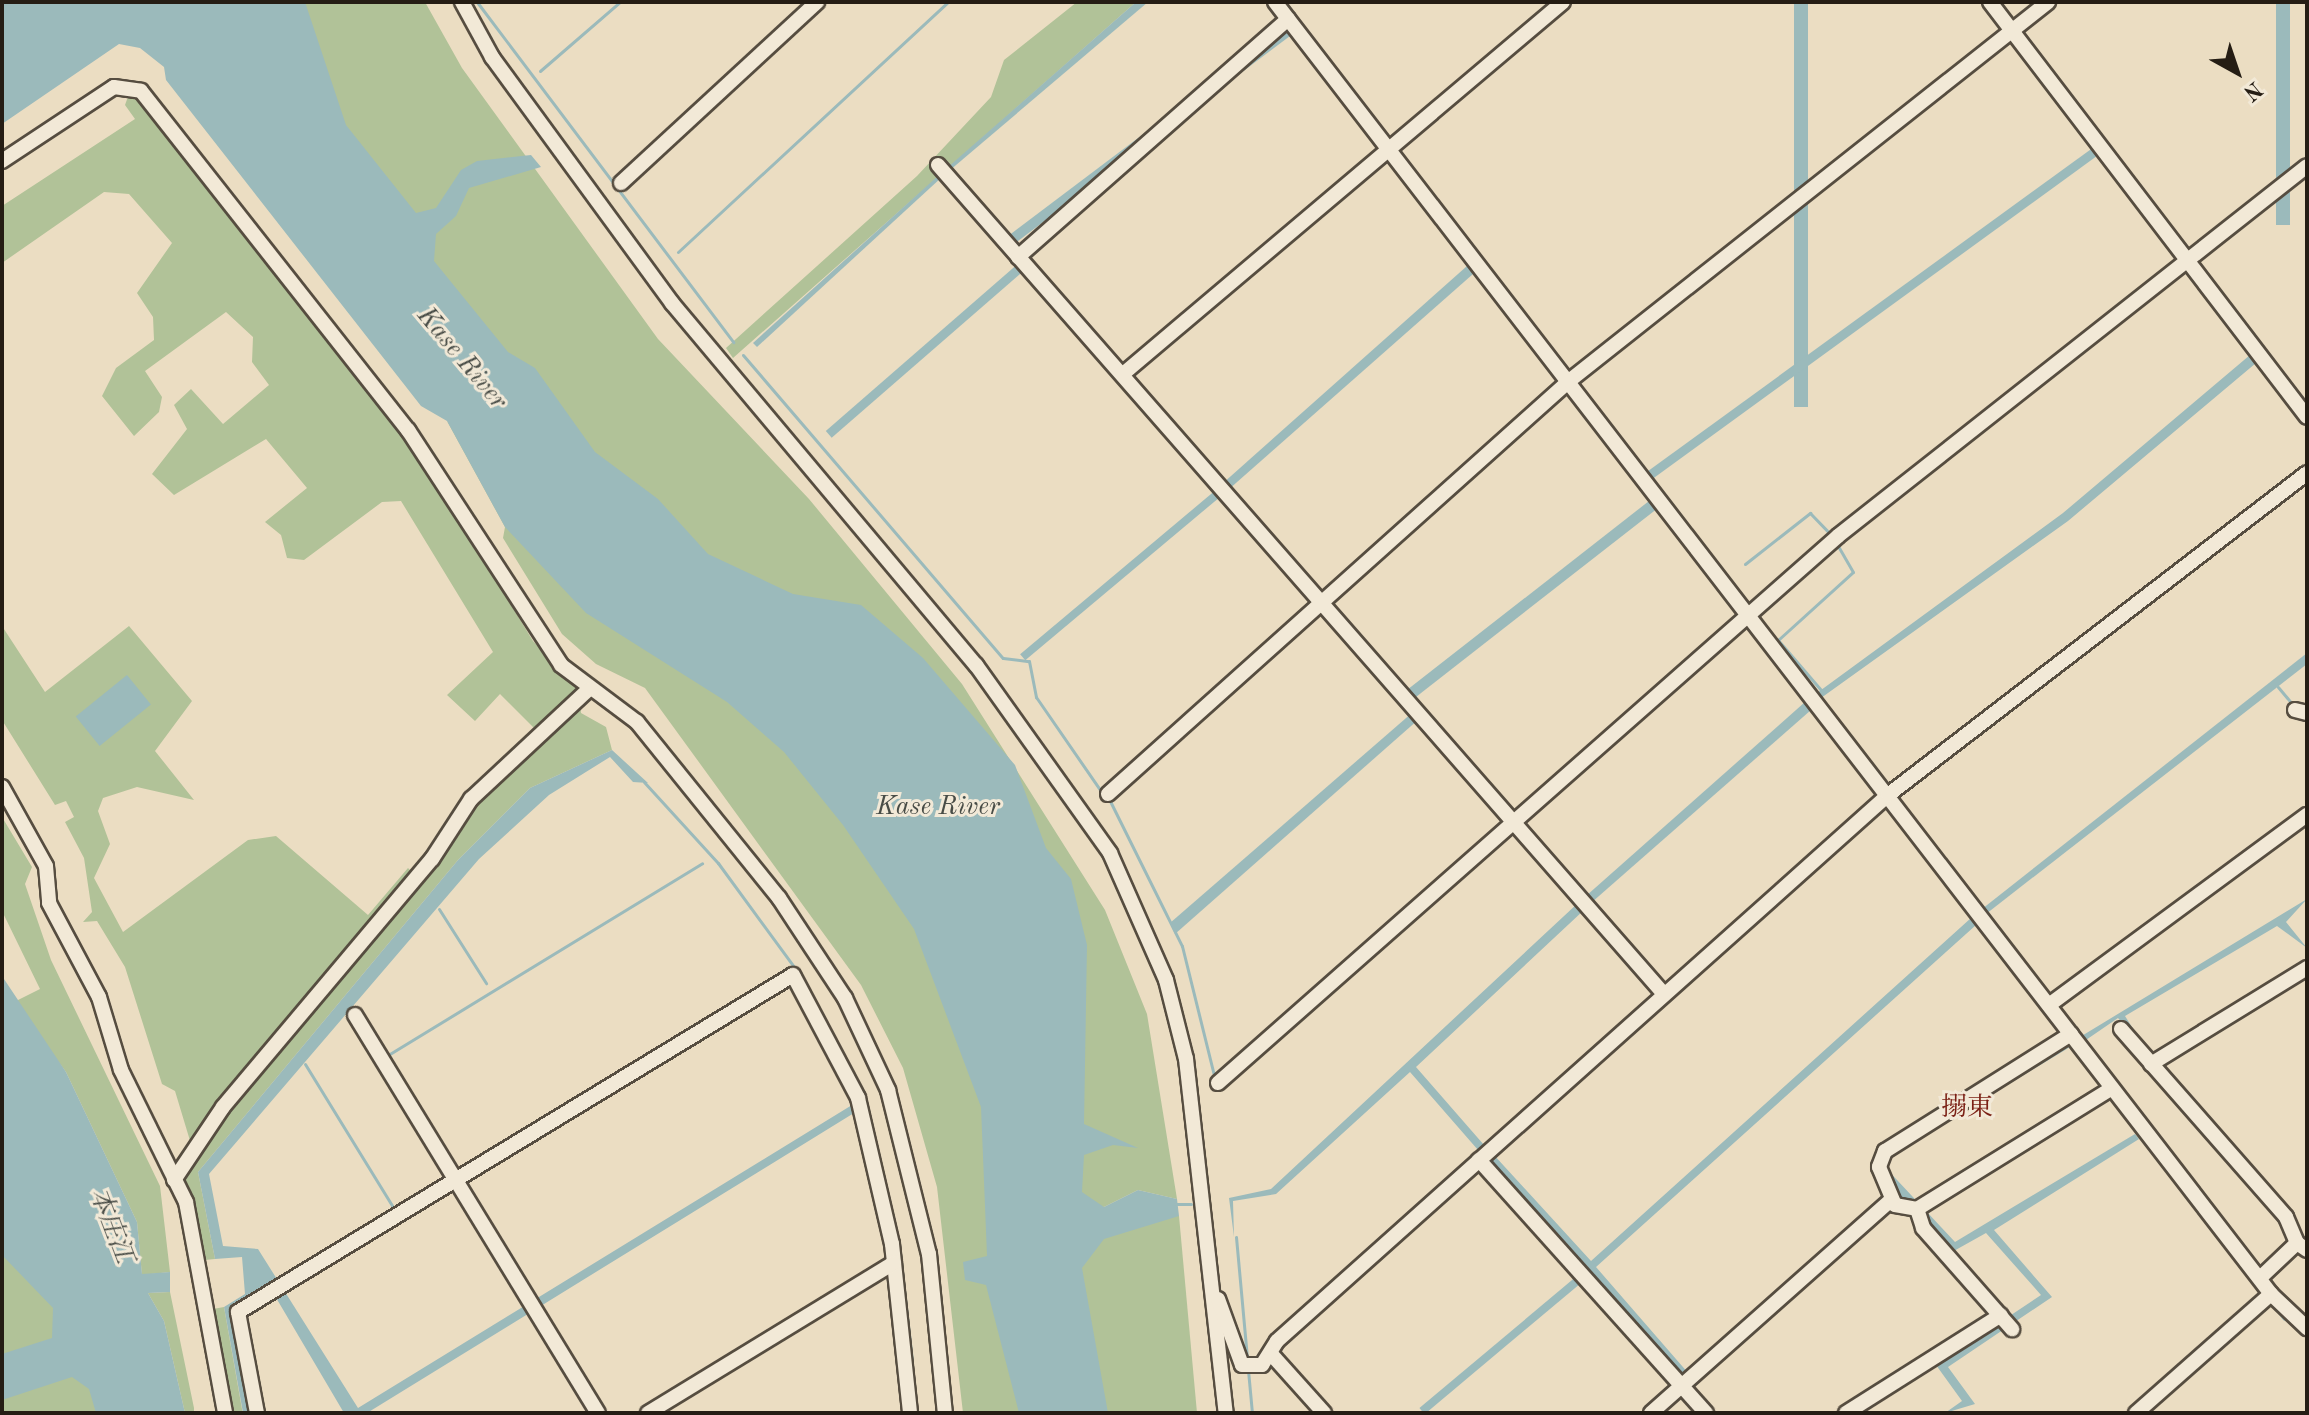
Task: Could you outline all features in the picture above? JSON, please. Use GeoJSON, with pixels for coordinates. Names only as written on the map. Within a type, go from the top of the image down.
{"type":"FeatureCollection","features":[{"type":"Feature","properties":{"kind":"street"},"geometry":{"type":"LineString","coordinates":[[462,2],[492,57],[672,303],[976,665],[1110,853],[1178,1024],[1226,1413]]}},
{"type":"Feature","properties":{"kind":"street"},"geometry":{"type":"LineString","coordinates":[[621,183],[817,2]]}},
{"type":"Feature","properties":{"kind":"street"},"geometry":{"type":"LineString","coordinates":[[1275,2],[2271,1294],[2307,1328]]}},
{"type":"Feature","properties":{"kind":"street"},"geometry":{"type":"LineString","coordinates":[[1123,374],[1386,145],[1563,2]]}},
{"type":"Feature","properties":{"kind":"street"},"geometry":{"type":"LineString","coordinates":[[1990,2],[2307,417]]}},
{"type":"Feature","properties":{"kind":"street"},"geometry":{"type":"LineString","coordinates":[[1108,794],[1569,381],[2048,2]]}},
{"type":"Feature","properties":{"kind":"street"},"geometry":{"type":"LineString","coordinates":[[1018,257],[1288,19]]}},
{"type":"Feature","properties":{"kind":"street"},"geometry":{"type":"LineString","coordinates":[[2,161],[114,87],[141,91],[408,430],[535,631],[588,690],[637,722],[779,898],[867,1041],[919,1197],[945,1413]]}},
{"type":"Feature","properties":{"kind":"street"},"geometry":{"type":"LineString","coordinates":[[938,165],[1663,993]]}},
{"type":"Feature","properties":{"kind":"street"},"geometry":{"type":"LineString","coordinates":[[1218,1083],[1749,613],[2307,166]]}},
{"type":"Feature","properties":{"kind":"street"},"geometry":{"type":"LineString","coordinates":[[1214,1297],[1242,1365],[1262,1365],[1272,1355],[1277,1341],[1888,795],[2307,473]]}},
{"type":"Feature","properties":{"kind":"street"},"geometry":{"type":"LineString","coordinates":[[174,1180],[223,1107],[432,859],[471,799],[588,690]]}},
{"type":"Feature","properties":{"kind":"street"},"geometry":{"type":"LineString","coordinates":[[2,787],[46,866],[49,903],[99,997],[121,1070],[174,1180],[198,1239],[225,1413]]}},
{"type":"Feature","properties":{"kind":"street"},"geometry":{"type":"LineString","coordinates":[[2049,1005],[2307,815]]}},
{"type":"Feature","properties":{"kind":"street"},"geometry":{"type":"LineString","coordinates":[[2151,1064],[2307,968]]}},
{"type":"Feature","properties":{"kind":"street"},"geometry":{"type":"LineString","coordinates":[[257,1413],[238,1312],[793,975],[858,1098],[894,1263],[910,1413]]}},
{"type":"Feature","properties":{"kind":"street"},"geometry":{"type":"LineString","coordinates":[[355,1015],[598,1413]]}},
{"type":"Feature","properties":{"kind":"street"},"geometry":{"type":"LineString","coordinates":[[2121,1029],[2286,1217],[2302,1247],[2260,1278]]}},
{"type":"Feature","properties":{"kind":"street"},"geometry":{"type":"LineString","coordinates":[[1917,1209],[1892,1199],[1879,1167],[1885,1151],[2071,1034]]}},
{"type":"Feature","properties":{"kind":"street"},"geometry":{"type":"LineString","coordinates":[[1917,1209],[2112,1088]]}},
{"type":"Feature","properties":{"kind":"street"},"geometry":{"type":"LineString","coordinates":[[1479,1160],[1706,1413]]}},
{"type":"Feature","properties":{"kind":"street"},"geometry":{"type":"LineString","coordinates":[[1651,1413],[1892,1199]]}},
{"type":"Feature","properties":{"kind":"street"},"geometry":{"type":"LineString","coordinates":[[1917,1209],[1923,1228],[2012,1329]]}},
{"type":"Feature","properties":{"kind":"street"},"geometry":{"type":"LineString","coordinates":[[648,1413],[894,1263]]}},
{"type":"Feature","properties":{"kind":"street"},"geometry":{"type":"LineString","coordinates":[[2136,1413],[2271,1294]]}},
{"type":"Feature","properties":{"kind":"street"},"geometry":{"type":"LineString","coordinates":[[1846,1413],[2001,1315]]}},
{"type":"Feature","properties":{"kind":"street"},"geometry":{"type":"LineString","coordinates":[[1272,1355],[1324,1413]]}},
{"type":"Feature","properties":{"kind":"green space"},"geometry":{"type":"Polygon","coordinates":[[[234,2],[425,2],[462,68],[658,339],[809,499],[962,684],[1105,910],[1147,1014],[1177,1199],[1138,1190],[1104,1207],[1072,1202],[1074,1130],[234,2]]]}},
{"type":"Feature","properties":{"kind":"green space"},"geometry":{"type":"Polygon","coordinates":[[[1077,2],[1136,2],[733,358],[726,348],[917,176],[991,97],[1004,60],[1077,2]]]}},
{"type":"Feature","properties":{"kind":"green space"},"geometry":{"type":"Polygon","coordinates":[[[130,91],[424,462],[533,641],[579,691],[581,713],[606,727],[612,750],[530,788],[458,860],[198,1172],[215,1259],[205,1260],[183,1171],[227,1107],[536,730],[500,694],[475,721],[447,695],[493,652],[401,501],[382,502],[304,560],[287,558],[281,535],[265,522],[307,488],[266,439],[174,495],[152,474],[187,429],[174,405],[191,389],[223,424],[269,385],[252,362],[253,337],[226,312],[145,371],[162,397],[159,412],[134,436],[102,396],[116,368],[154,340],[153,317],[137,293],[172,243],[129,194],[104,192],[2,263],[2,206],[135,119],[125,105],[130,91]]]}},
{"type":"Feature","properties":{"kind":"green space"},"geometry":{"type":"Polygon","coordinates":[[[447,421],[954,827],[1001,1280],[1033,1413],[963,1413],[937,1187],[903,1068],[861,985],[645,688],[596,664],[562,634],[503,538],[505,527],[447,421]]]}},
{"type":"Feature","properties":{"kind":"green space"},"geometry":{"type":"Polygon","coordinates":[[[2,626],[45,692],[129,626],[192,701],[155,751],[194,800],[137,787],[103,798],[98,811],[110,844],[94,878],[123,932],[248,840],[276,836],[368,915],[408,868],[413,873],[215,1102],[191,1144],[175,1091],[162,1084],[125,967],[97,921],[83,922],[92,912],[84,858],[65,822],[74,817],[66,801],[55,805],[2,720],[2,626]]]}},
{"type":"Feature","properties":{"kind":"green space"},"geometry":{"type":"Polygon","coordinates":[[[2,817],[32,867],[25,884],[51,960],[160,1186],[170,1272],[142,1275],[137,1222],[66,1072],[14,1002],[40,989],[2,911],[2,817]]]}},
{"type":"Feature","properties":{"kind":"green space"},"geometry":{"type":"Polygon","coordinates":[[[1159,1215],[1179,1216],[1197,1413],[1096,1413],[1072,1255],[1095,1236],[1159,1215]]]}},
{"type":"Feature","properties":{"kind":"green space"},"geometry":{"type":"Polygon","coordinates":[[[2,1240],[95,1320],[2,1378],[2,1240]]]}},
{"type":"Feature","properties":{"kind":"green space"},"geometry":{"type":"Polygon","coordinates":[[[170,1292],[194,1413],[185,1413],[164,1321],[148,1293],[170,1292]]]}},
{"type":"Feature","properties":{"kind":"green space"},"geometry":{"type":"Polygon","coordinates":[[[224,1307],[243,1413],[232,1413],[213,1309],[224,1307]]]}},
{"type":"Feature","properties":{"kind":"green space"},"geometry":{"type":"Polygon","coordinates":[[[79,1364],[120,1413],[2,1413],[2,1394],[79,1364]]]}},
{"type":"Feature","properties":{"kind":"water","name":"Kase River"},"geometry":{"type":"Polygon","coordinates":[[[2,2],[305,2],[346,125],[416,213],[436,208],[461,170],[477,161],[531,155],[541,167],[469,188],[456,216],[436,234],[434,261],[508,352],[535,368],[595,452],[658,499],[708,554],[793,594],[861,605],[923,658],[1015,765],[1046,848],[1071,879],[1087,945],[1084,1124],[1138,1148],[1113,1145],[1084,1155],[1082,1192],[1104,1207],[1138,1190],[1177,1199],[1179,1216],[1104,1239],[1082,1268],[1108,1413],[1019,1413],[986,1285],[965,1280],[963,1262],[987,1256],[981,1107],[914,929],[843,825],[784,752],[727,702],[586,613],[505,527],[447,421],[421,406],[166,80],[164,67],[140,48],[119,44],[2,124],[2,2]]]}},
{"type":"Feature","properties":{"kind":"water"},"geometry":{"type":"Polygon","coordinates":[[[1136,2],[1148,2],[949,171],[947,168],[1136,2]]]}},
{"type":"Feature","properties":{"kind":"water"},"geometry":{"type":"Polygon","coordinates":[[[1794,2],[1808,2],[1808,407],[1794,407],[1794,2]]]}},
{"type":"Feature","properties":{"kind":"water"},"geometry":{"type":"Polygon","coordinates":[[[2276,2],[2290,2],[2290,225],[2276,225],[2276,2]]]}},
{"type":"Feature","properties":{"kind":"water"},"geometry":{"type":"Polygon","coordinates":[[[1284,28],[1290,36],[1014,244],[1008,236],[1284,28]]]}},
{"type":"Feature","properties":{"kind":"water"},"geometry":{"type":"Polygon","coordinates":[[[2094,147],[2099,154],[1653,479],[1647,471],[2094,147]]]}},
{"type":"Feature","properties":{"kind":"water"},"geometry":{"type":"Polygon","coordinates":[[[939,175],[942,177],[757,347],[753,343],[939,175]]]}},
{"type":"Feature","properties":{"kind":"water"},"geometry":{"type":"Polygon","coordinates":[[[1019,263],[1025,270],[832,438],[826,431],[1019,263]]]}},
{"type":"Feature","properties":{"kind":"water"},"geometry":{"type":"Polygon","coordinates":[[[1467,266],[1473,274],[1228,490],[1222,484],[1467,266]]]}},
{"type":"Feature","properties":{"kind":"water"},"geometry":{"type":"Polygon","coordinates":[[[2250,355],[2256,363],[2068,521],[1821,698],[1817,693],[2063,513],[2250,355]]]}},
{"type":"Feature","properties":{"kind":"water"},"geometry":{"type":"Polygon","coordinates":[[[1217,489],[1222,495],[1025,660],[1020,654],[1217,489]]]}},
{"type":"Feature","properties":{"kind":"water"},"geometry":{"type":"Polygon","coordinates":[[[1649,501],[1656,510],[1413,699],[1406,691],[1649,501]]]}},
{"type":"Feature","properties":{"kind":"water"},"geometry":{"type":"Polygon","coordinates":[[[2307,653],[2307,664],[1986,914],[1982,909],[2307,653]]]}},
{"type":"Feature","properties":{"kind":"water"},"geometry":{"type":"Polygon","coordinates":[[[127,675],[151,705],[100,746],[76,717],[127,675]]]}},
{"type":"Feature","properties":{"kind":"water"},"geometry":{"type":"Polygon","coordinates":[[[1805,702],[1811,710],[1591,903],[1586,896],[1805,702]]]}},
{"type":"Feature","properties":{"kind":"water"},"geometry":{"type":"Polygon","coordinates":[[[1413,712],[1419,719],[1175,934],[1170,923],[1413,712]]]}},
{"type":"Feature","properties":{"kind":"water"},"geometry":{"type":"Polygon","coordinates":[[[612,750],[648,783],[633,782],[610,757],[549,795],[479,859],[209,1174],[223,1246],[258,1249],[358,1408],[852,1105],[854,1113],[367,1413],[344,1413],[275,1296],[234,1309],[251,1413],[243,1413],[224,1307],[245,1294],[242,1257],[215,1259],[198,1172],[458,860],[530,788],[612,750]]]}},
{"type":"Feature","properties":{"kind":"water"},"geometry":{"type":"Polygon","coordinates":[[[2307,899],[2286,922],[2307,948],[2277,926],[2125,1016],[2151,1057],[2118,1018],[2083,1042],[2080,1037],[2307,899]]]}},
{"type":"Feature","properties":{"kind":"water"},"geometry":{"type":"Polygon","coordinates":[[[1578,903],[1584,910],[1416,1067],[1484,1145],[1478,1150],[1410,1072],[1276,1194],[1233,1201],[1234,1237],[1229,1198],[1271,1189],[1578,903]]]}},
{"type":"Feature","properties":{"kind":"water"},"geometry":{"type":"Polygon","coordinates":[[[1971,918],[1976,925],[1596,1267],[1689,1374],[1684,1379],[1486,1160],[1493,1154],[1591,1261],[1971,918]]]}},
{"type":"Feature","properties":{"kind":"water","name":"本庄江"},"geometry":{"type":"Polygon","coordinates":[[[2,976],[66,1072],[137,1222],[142,1274],[170,1272],[170,1292],[148,1293],[164,1321],[185,1413],[96,1413],[89,1389],[72,1377],[2,1400],[2,1354],[52,1338],[53,1308],[2,1255],[2,976]]]}},
{"type":"Feature","properties":{"kind":"water"},"geometry":{"type":"Polygon","coordinates":[[[2067,1043],[2070,1047],[1887,1158],[2067,1043]]]}},
{"type":"Feature","properties":{"kind":"water"},"geometry":{"type":"Polygon","coordinates":[[[2135,1134],[2139,1139],[1994,1230],[2052,1297],[1948,1367],[1975,1404],[1945,1413],[1962,1401],[1936,1365],[2041,1295],[1986,1233],[1952,1252],[1899,1202],[1883,1165],[1955,1242],[2135,1134]]]}},
{"type":"Feature","properties":{"kind":"water"},"geometry":{"type":"Polygon","coordinates":[[[1578,1275],[1583,1281],[1426,1413],[1419,1408],[1578,1275]]]}},
{"type":"Feature","properties":{"kind":"waterway"},"geometry":{"type":"LineString","coordinates":[[477,2],[733,342]]}},
{"type":"Feature","properties":{"kind":"waterway"},"geometry":{"type":"LineString","coordinates":[[540,71],[620,2]]}},
{"type":"Feature","properties":{"kind":"waterway"},"geometry":{"type":"LineString","coordinates":[[678,252],[948,2]]}},
{"type":"Feature","properties":{"kind":"waterway"},"geometry":{"type":"LineString","coordinates":[[743,355],[1003,658],[1029,661],[1036,697],[1103,794]]}},
{"type":"Feature","properties":{"kind":"waterway"},"geometry":{"type":"LineString","coordinates":[[1745,564],[1810,513],[1830,534]]}},
{"type":"Feature","properties":{"kind":"waterway"},"geometry":{"type":"LineString","coordinates":[[1821,690],[1778,640],[1853,572],[1837,544]]}},
{"type":"Feature","properties":{"kind":"waterway"},"geometry":{"type":"LineString","coordinates":[[2278,687],[2294,706]]}},
{"type":"Feature","properties":{"kind":"waterway"},"geometry":{"type":"LineString","coordinates":[[644,782],[718,863],[797,971]]}},
{"type":"Feature","properties":{"kind":"waterway"},"geometry":{"type":"LineString","coordinates":[[1110,801],[1182,946],[1215,1079]]}},
{"type":"Feature","properties":{"kind":"waterway"},"geometry":{"type":"LineString","coordinates":[[388,1055],[702,863]]}},
{"type":"Feature","properties":{"kind":"waterway"},"geometry":{"type":"LineString","coordinates":[[439,909],[486,983]]}},
{"type":"Feature","properties":{"kind":"waterway"},"geometry":{"type":"LineString","coordinates":[[821,1012],[856,1080]]}},
{"type":"Feature","properties":{"kind":"waterway"},"geometry":{"type":"LineString","coordinates":[[305,1064],[396,1212]]}},
{"type":"Feature","properties":{"kind":"waterway"},"geometry":{"type":"LineString","coordinates":[[1175,1204],[1191,1204]]}},
{"type":"Feature","properties":{"kind":"waterway"},"geometry":{"type":"LineString","coordinates":[[1236,1237],[1247,1359]]}},
{"type":"Feature","properties":{"kind":"waterway"},"geometry":{"type":"LineString","coordinates":[[900,1254],[912,1361]]}},
{"type":"Feature","properties":{"kind":"waterway"},"geometry":{"type":"LineString","coordinates":[[2274,1306],[2284,1319]]}},
{"type":"Feature","properties":{"kind":"waterway"},"geometry":{"type":"LineString","coordinates":[[1248,1370],[1252,1413]]}},
{"type":"Feature","properties":{"kind":"district","name":"搦東"},"geometry":{"type":"Point","coordinates":[1967,1109]}}]}
